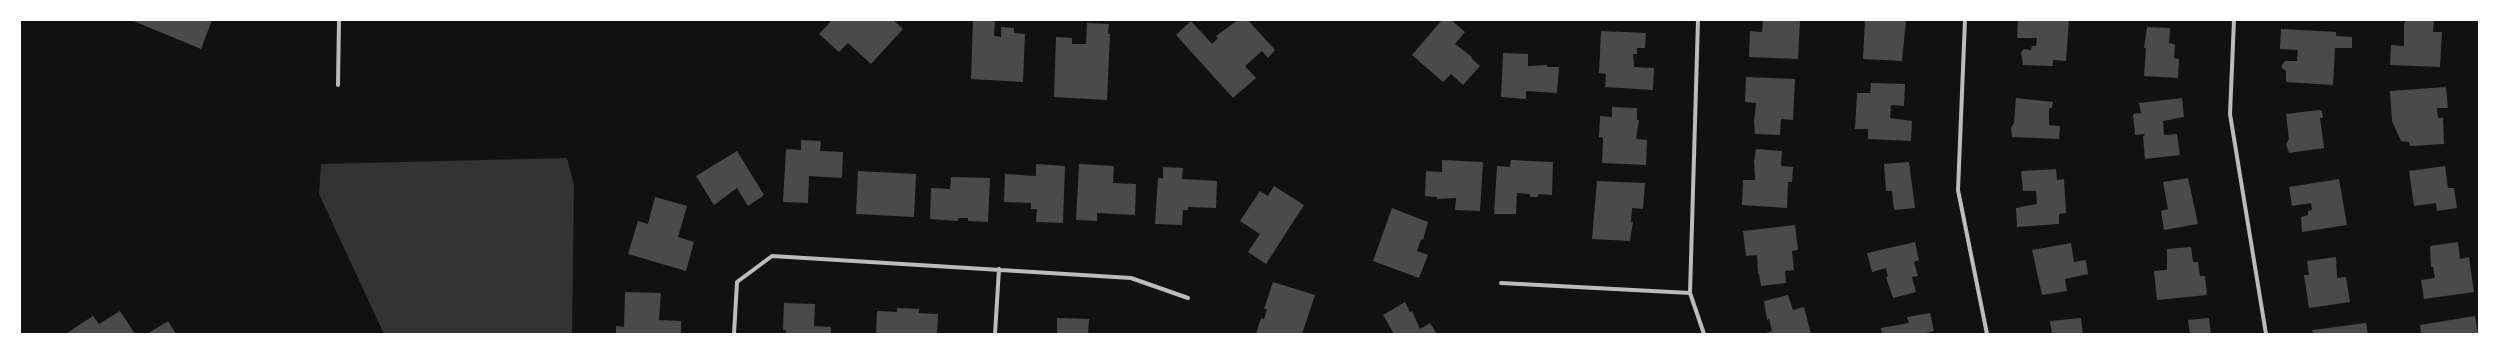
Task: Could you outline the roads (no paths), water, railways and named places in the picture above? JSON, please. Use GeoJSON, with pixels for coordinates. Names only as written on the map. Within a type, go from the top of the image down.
{"type":"FeatureCollection","features":[{"type":"Feature","properties":{"kind":"street"},"geometry":{"type":"LineString","coordinates":[[338,85],[339,20]]}},
{"type":"Feature","properties":{"kind":"street"},"geometry":{"type":"LineString","coordinates":[[1698,20],[1690,293],[1704,334]]}},
{"type":"Feature","properties":{"kind":"street"},"geometry":{"type":"LineString","coordinates":[[1965,20],[1958,190],[1987,334]]}},
{"type":"Feature","properties":{"kind":"street"},"geometry":{"type":"LineString","coordinates":[[2234,20],[2230,114],[2266,334]]}},
{"type":"Feature","properties":{"kind":"street"},"geometry":{"type":"LineString","coordinates":[[734,334],[737,282],[772,256],[1131,278],[1188,298]]}},
{"type":"Feature","properties":{"kind":"street"},"geometry":{"type":"LineString","coordinates":[[995,334],[999,269]]}},
{"type":"Feature","properties":{"kind":"street"},"geometry":{"type":"LineString","coordinates":[[1501,283],[1690,293]]}}]}
